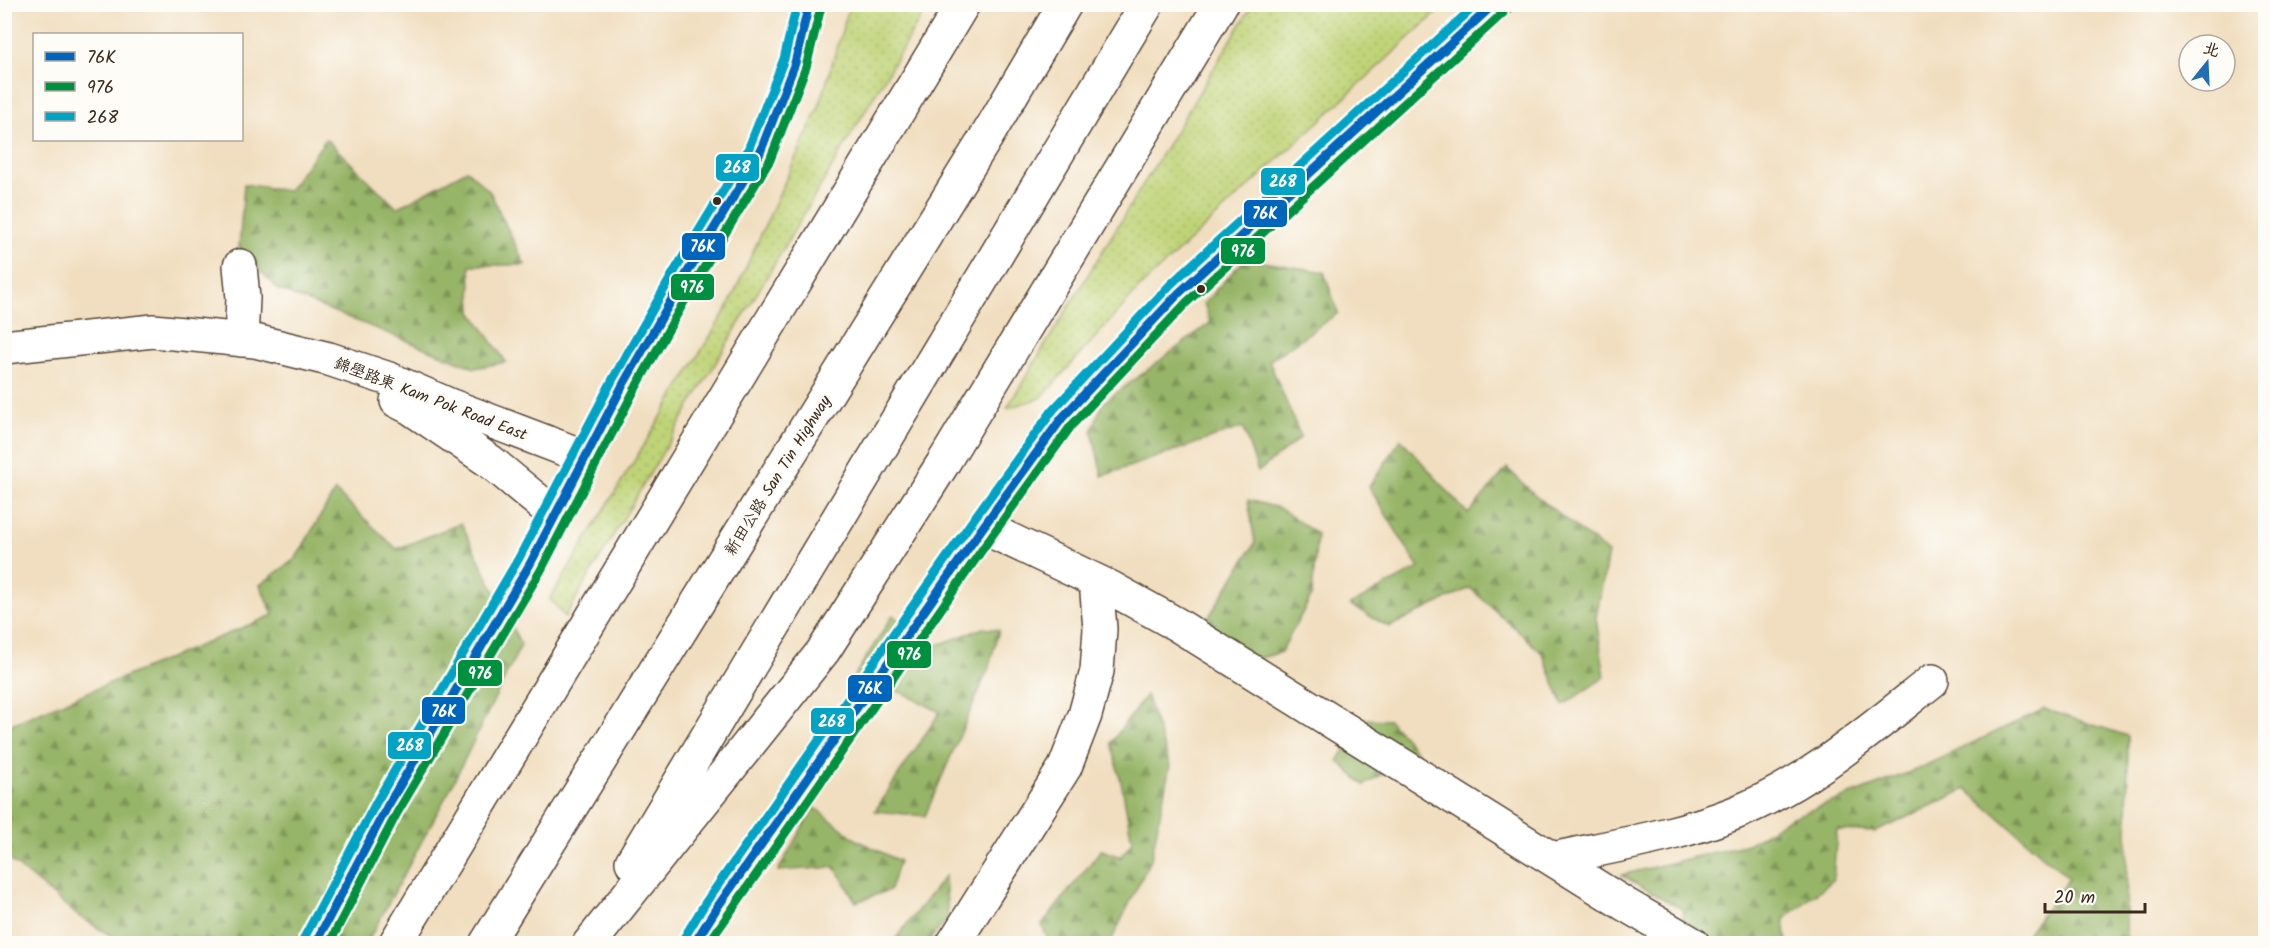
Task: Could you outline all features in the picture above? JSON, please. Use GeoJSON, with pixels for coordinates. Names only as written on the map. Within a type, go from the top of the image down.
{"type":"FeatureCollection","features":[{"type":"Feature","properties":{"kind":"main road"},"geometry":{"type":"LineString","coordinates":[[315,944],[387,807],[530,564],[624,383],[684,278],[759,155],[795,63],[809,4]]}},
{"type":"Feature","properties":{"kind":"main road"},"geometry":{"type":"LineString","coordinates":[[395,944],[963,4]]}},
{"type":"Feature","properties":{"kind":"main road","name":"新田公路 San Tin Highway"},"geometry":{"type":"LineString","coordinates":[[486,944],[990,131],[1065,4]]}},
{"type":"Feature","properties":{"kind":"main road"},"geometry":{"type":"LineString","coordinates":[[583,944],[1147,4]]}},
{"type":"Feature","properties":{"kind":"main road"},"geometry":{"type":"LineString","coordinates":[[589,944],[824,650],[942,465],[1221,4]]}},
{"type":"Feature","properties":{"kind":"main road"},"geometry":{"type":"LineString","coordinates":[[694,944],[716,909],[983,527],[1062,418],[1179,293],[1495,4]]}},
{"type":"Feature","properties":{"kind":"main road"},"geometry":{"type":"LineString","coordinates":[[240,266],[243,298],[241,340]]}},
{"type":"Feature","properties":{"kind":"main road","name":"錦壆路東 Kam Pok Road East"},"geometry":{"type":"LineString","coordinates":[[4,347],[153,331],[241,340],[275,346],[329,359],[389,379],[449,405],[585,457]]}},
{"type":"Feature","properties":{"kind":"main road","name":"錦壆路東 Kam Pok Road East"},"geometry":{"type":"LineString","coordinates":[[275,346],[335,371],[411,408],[491,462],[555,514]]}},
{"type":"Feature","properties":{"kind":"main road"},"geometry":{"type":"LineString","coordinates":[[983,527],[1096,581],[1176,624],[1693,944]]}},
{"type":"Feature","properties":{"kind":"main road"},"geometry":{"type":"LineString","coordinates":[[953,944],[1065,767],[1085,715],[1097,671],[1100,629],[1096,581]]}},
{"type":"Feature","properties":{"kind":"main road"},"geometry":{"type":"LineString","coordinates":[[1553,859],[1660,836],[1735,813],[1802,779],[1861,738],[1932,681]]}},
{"type":"Feature","properties":{"kind":"green space"},"geometry":{"type":"Polygon","coordinates":[[[850,4],[928,5],[565,617],[550,599],[728,307],[820,104],[850,4]]]}},
{"type":"Feature","properties":{"kind":"green space"},"geometry":{"type":"Polygon","coordinates":[[[1253,4],[1445,5],[1142,285],[1041,398],[1007,408],[1253,4]]]}},
{"type":"Feature","properties":{"kind":"green space"},"geometry":{"type":"Polygon","coordinates":[[[326,139],[397,208],[467,170],[490,192],[525,265],[470,265],[472,312],[506,362],[475,368],[279,290],[239,249],[244,184],[288,191],[326,139]]]}},
{"type":"Feature","properties":{"kind":"green space"},"geometry":{"type":"Polygon","coordinates":[[[1245,259],[1324,272],[1338,313],[1269,361],[1301,437],[1258,472],[1243,427],[1102,476],[1092,431],[1102,404],[1210,323],[1204,303],[1245,259]]]}},
{"type":"Feature","properties":{"kind":"green space"},"geometry":{"type":"Polygon","coordinates":[[[1401,439],[1468,514],[1507,468],[1535,495],[1608,553],[1596,618],[1605,677],[1563,705],[1542,653],[1470,588],[1389,627],[1350,605],[1419,568],[1369,487],[1401,439]]]}},
{"type":"Feature","properties":{"kind":"green space"},"geometry":{"type":"Polygon","coordinates":[[[335,491],[397,549],[461,523],[521,645],[449,791],[367,943],[123,943],[78,916],[5,856],[5,728],[273,615],[260,585],[296,558],[335,491]]]}},
{"type":"Feature","properties":{"kind":"green space"},"geometry":{"type":"Polygon","coordinates":[[[1248,500],[1279,508],[1317,534],[1312,595],[1281,652],[1217,671],[1203,626],[1255,543],[1248,500]]]}},
{"type":"Feature","properties":{"kind":"green space"},"geometry":{"type":"Polygon","coordinates":[[[893,615],[927,649],[983,628],[999,630],[988,670],[925,816],[875,811],[940,712],[903,693],[853,678],[893,615]]]}},
{"type":"Feature","properties":{"kind":"green space"},"geometry":{"type":"Polygon","coordinates":[[[1146,695],[1170,765],[1151,859],[1110,943],[1049,943],[1042,925],[1101,850],[1121,857],[1132,842],[1122,786],[1111,743],[1146,695]]]}},
{"type":"Feature","properties":{"kind":"green space"},"geometry":{"type":"Polygon","coordinates":[[[2044,709],[2128,736],[2126,943],[2020,943],[2069,878],[1966,789],[1876,832],[1837,830],[1833,880],[1784,919],[1787,943],[1677,943],[1684,910],[1621,875],[1748,844],[1790,818],[1918,769],[2044,709]]]}},
{"type":"Feature","properties":{"kind":"green space"},"geometry":{"type":"Polygon","coordinates":[[[1363,719],[1389,720],[1418,753],[1364,785],[1338,761],[1363,719]]]}},
{"type":"Feature","properties":{"kind":"green space"},"geometry":{"type":"Polygon","coordinates":[[[814,807],[857,840],[899,861],[890,890],[856,902],[835,867],[778,871],[814,807]]]}},
{"type":"Feature","properties":{"kind":"green space"},"geometry":{"type":"Polygon","coordinates":[[[945,876],[948,918],[927,943],[892,943],[945,876]]]}},
{"type":"Feature","properties":{"kind":"transit line","name":"268"},"geometry":{"type":"LineString","coordinates":[[304,938],[377,801],[519,558],[614,377],[748,150],[784,59],[797,4]]}},
{"type":"Feature","properties":{"kind":"transit line","name":"76K"},"geometry":{"type":"LineString","coordinates":[[315,944],[387,807],[530,564],[624,383],[684,278],[759,155],[795,63],[809,4]]}},
{"type":"Feature","properties":{"kind":"transit line","name":"268"},"geometry":{"type":"LineString","coordinates":[[684,938],[706,902],[973,520],[1053,410],[1171,284],[1477,4]]}},
{"type":"Feature","properties":{"kind":"transit line","name":"76K"},"geometry":{"type":"LineString","coordinates":[[694,944],[716,909],[983,527],[1062,418],[1179,293],[1494,4]]}},
{"type":"Feature","properties":{"kind":"transit line","name":"976"},"geometry":{"type":"LineString","coordinates":[[329,944],[397,813],[541,570],[635,389],[694,284],[770,160],[806,67],[821,7]]}},
{"type":"Feature","properties":{"kind":"transit line","name":"976"},"geometry":{"type":"LineString","coordinates":[[708,944],[993,534],[1071,426],[1187,302],[1503,13]]}}]}
